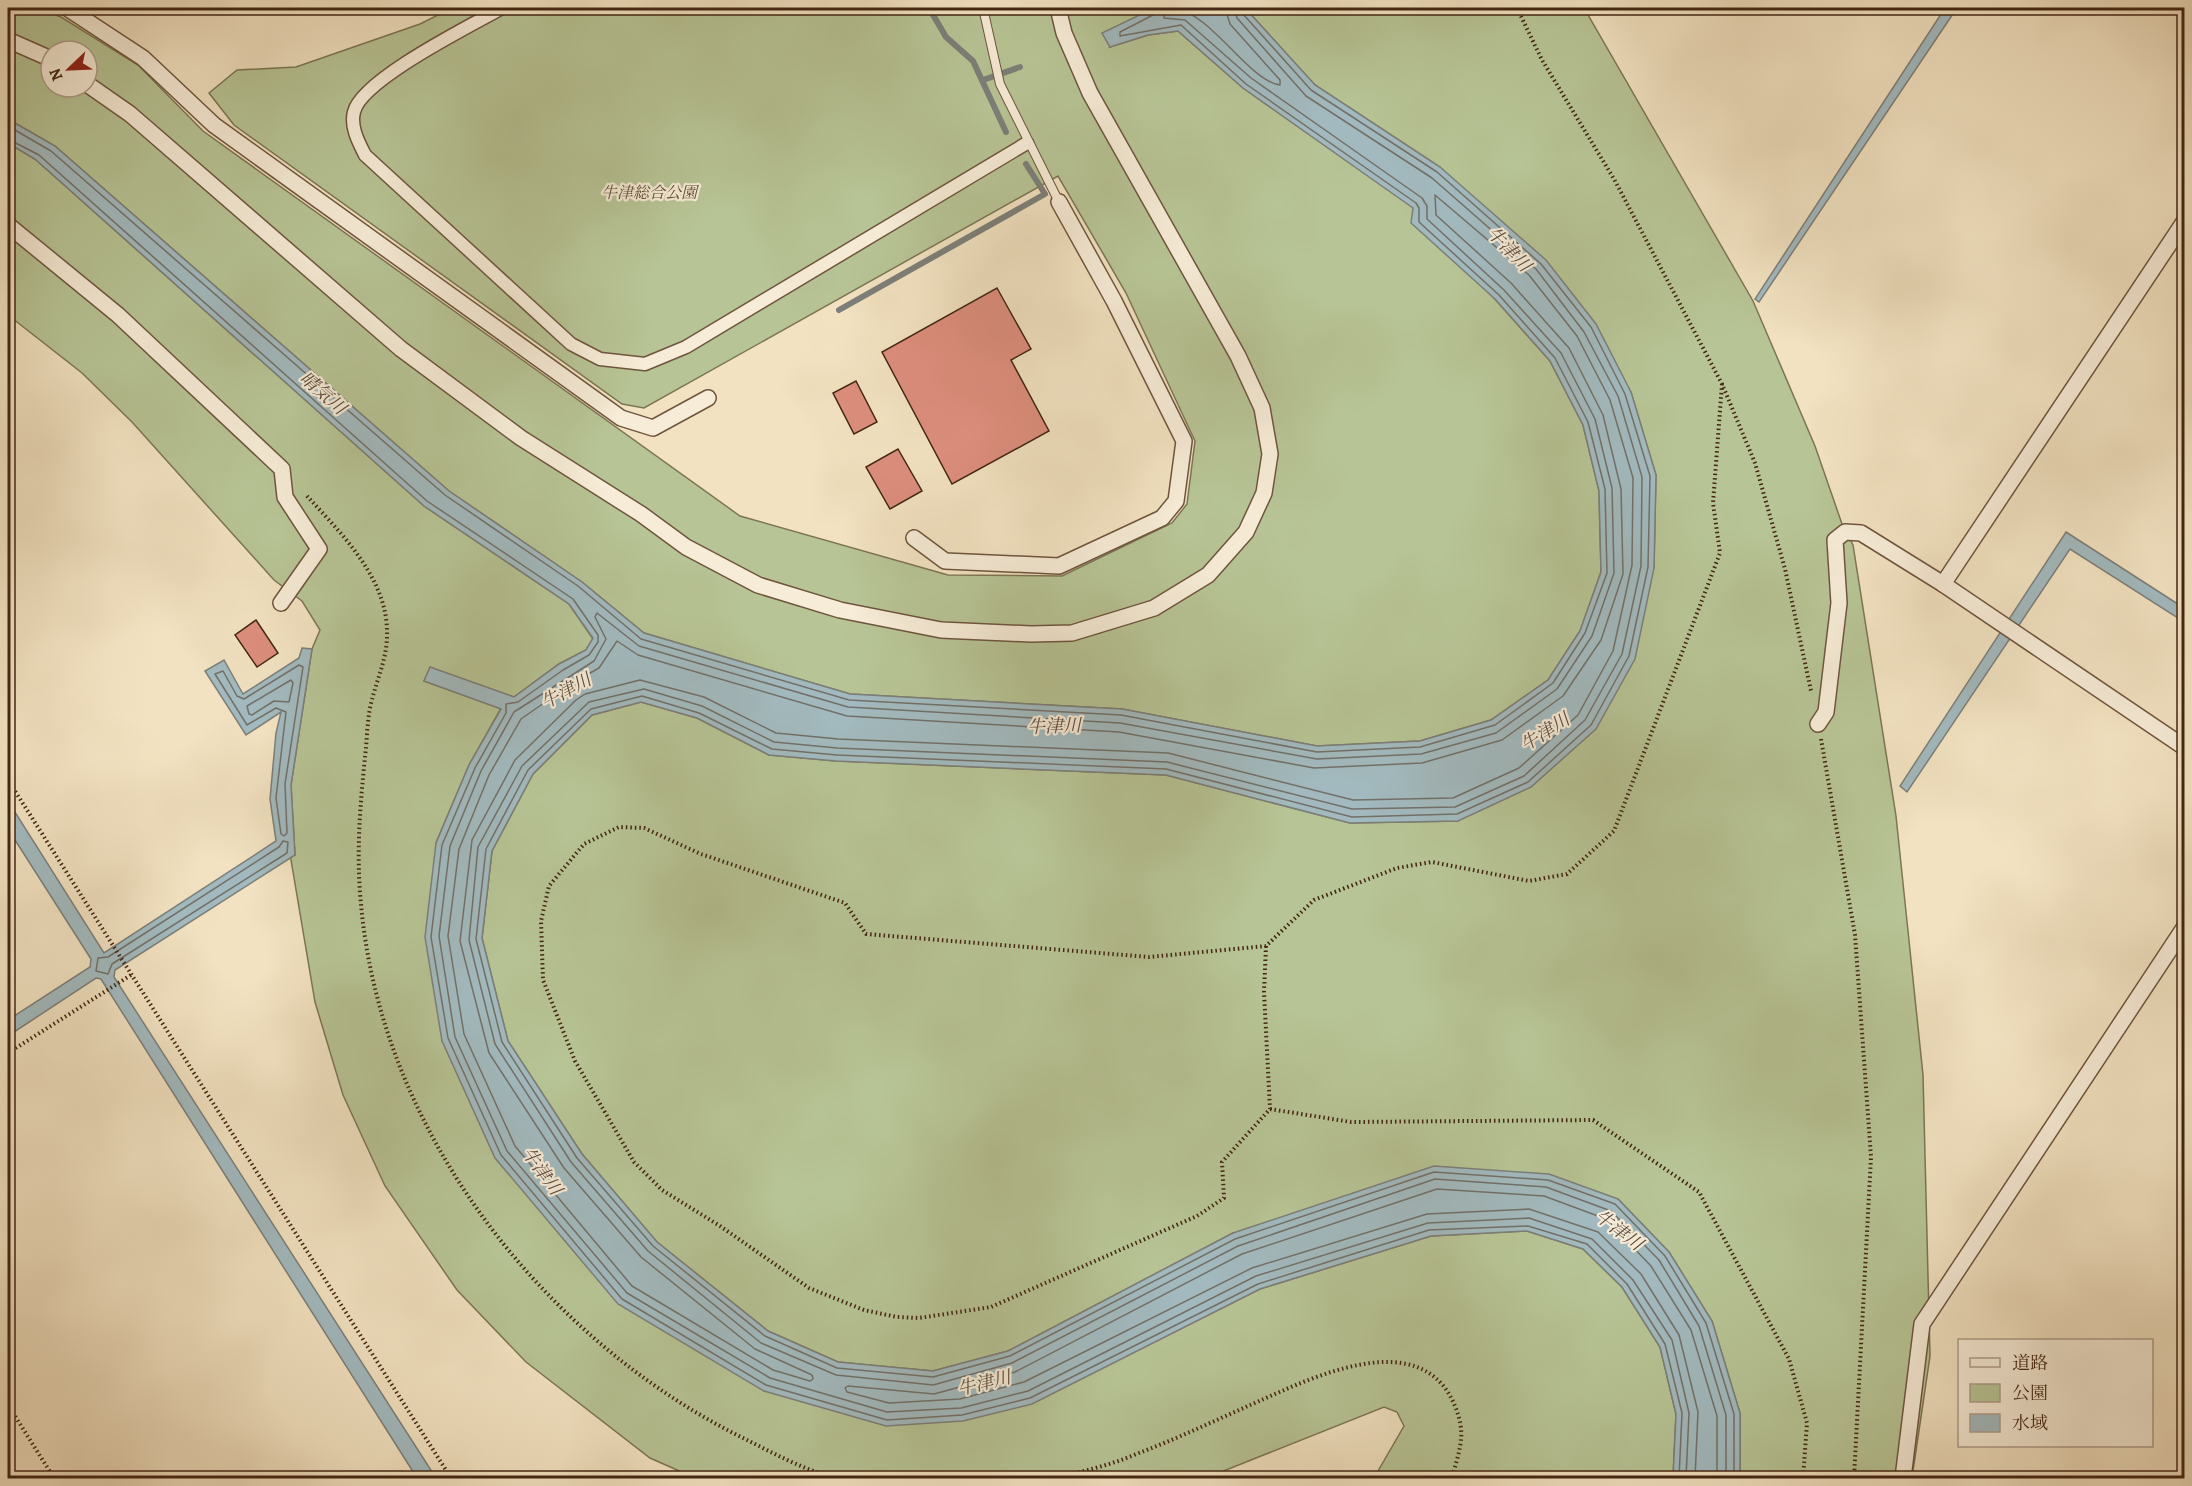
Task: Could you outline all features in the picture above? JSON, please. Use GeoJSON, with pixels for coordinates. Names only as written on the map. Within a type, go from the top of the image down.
{"type":"FeatureCollection","features":[{"type":"Feature","properties":{"kind":"street"},"geometry":{"type":"LineString","coordinates":[[502,8],[380,80],[361,96],[353,113],[355,135],[365,155],[571,344],[600,360],[645,364],[686,347],[1028,143]]}},
{"type":"Feature","properties":{"kind":"street"},"geometry":{"type":"LineString","coordinates":[[99,92],[130,114],[401,349],[521,438],[641,514],[686,548],[758,585],[840,610],[941,630],[1031,634],[1072,633],[1155,608],[1208,575],[1246,532],[1264,493],[1270,454],[1263,408],[1238,356],[1090,93],[1064,33],[1058,8]]}},
{"type":"Feature","properties":{"kind":"street"},"geometry":{"type":"LineString","coordinates":[[78,9],[143,58],[214,125],[621,418],[653,428],[708,398]]}},
{"type":"Feature","properties":{"kind":"street"},"geometry":{"type":"LineString","coordinates":[[8,39],[39,53]]}},
{"type":"Feature","properties":{"kind":"street"},"geometry":{"type":"LineString","coordinates":[[914,538],[945,561],[1059,566],[1162,518],[1176,501],[1184,441],[1114,301],[1059,202]]}},
{"type":"Feature","properties":{"kind":"street"},"geometry":{"type":"LineString","coordinates":[[1943,584],[2184,222]]}},
{"type":"Feature","properties":{"kind":"street"},"geometry":{"type":"LineString","coordinates":[[8,225],[118,315],[282,469],[285,497],[320,549],[281,603]]}},
{"type":"Feature","properties":{"kind":"street"},"geometry":{"type":"LineString","coordinates":[[1818,724],[1826,712],[1839,603],[1835,540],[1845,532],[1861,533],[1943,584],[2184,747]]}},
{"type":"Feature","properties":{"kind":"street"},"geometry":{"type":"LineString","coordinates":[[1903,1479],[1922,1324],[2184,928]]}},
{"type":"Feature","properties":{"kind":"lane"},"geometry":{"type":"LineString","coordinates":[[982,8],[1000,84],[1059,202]]}},
{"type":"Feature","properties":{"kind":"path"},"geometry":{"type":"LineString","coordinates":[[1517,8],[1542,60],[1614,179],[1722,384],[1755,463],[1785,569],[1818,724],[1855,935],[1871,1157],[1854,1479]]}},
{"type":"Feature","properties":{"kind":"path"},"geometry":{"type":"LineString","coordinates":[[1266,946],[1264,992],[1270,1109],[1222,1162],[1224,1198],[1197,1216],[991,1307],[919,1318],[897,1317],[864,1310],[809,1288],[662,1190],[634,1162],[575,1061],[543,980],[541,921],[549,886],[584,844],[619,827],[644,828],[701,855],[844,903],[866,934],[1149,957],[1266,946],[1314,900],[1397,868],[1432,862],[1529,881],[1567,874],[1614,831],[1720,553],[1713,503],[1722,384]]}},
{"type":"Feature","properties":{"kind":"path"},"geometry":{"type":"LineString","coordinates":[[304,493],[348,540],[375,586],[386,617],[387,655],[370,708],[359,819],[361,905],[374,983],[401,1067],[435,1146],[499,1238],[569,1315],[622,1359],[705,1419],[780,1456],[837,1479]]}},
{"type":"Feature","properties":{"kind":"path"},"geometry":{"type":"LineString","coordinates":[[8,780],[451,1479]]}},
{"type":"Feature","properties":{"kind":"path"},"geometry":{"type":"LineString","coordinates":[[8,1053],[131,975]]}},
{"type":"Feature","properties":{"kind":"path"},"geometry":{"type":"LineString","coordinates":[[1270,1109],[1352,1122],[1593,1120],[1698,1192],[1789,1359],[1807,1423],[1803,1479]]}},
{"type":"Feature","properties":{"kind":"path"},"geometry":{"type":"LineString","coordinates":[[1052,1479],[1138,1454],[1314,1377],[1352,1366],[1389,1362],[1418,1366],[1438,1380],[1450,1395],[1459,1419],[1462,1437],[1452,1479]]}},
{"type":"Feature","properties":{"kind":"path"},"geometry":{"type":"LineString","coordinates":[[8,1405],[54,1479]]}},
{"type":"Feature","properties":{"kind":"green space","name":"牛津総合公園"},"geometry":{"type":"Polygon","coordinates":[[[8,8],[38,8],[61,17],[96,39],[39,39],[39,99],[99,99],[99,41],[138,65],[203,131],[740,516],[948,575],[1062,576],[1172,523],[1187,504],[1195,441],[1126,293],[1058,176],[644,408],[622,404],[234,125],[209,93],[237,70],[296,67],[420,24],[452,8],[1154,8],[1135,19],[1110,47],[1148,35],[1178,31],[1243,88],[1414,208],[1550,361],[1583,425],[1599,491],[1601,572],[1580,631],[1548,680],[1491,720],[1420,741],[1317,746],[1122,709],[850,694],[644,633],[582,582],[449,491],[55,146],[8,119],[8,8]]]}},
{"type":"Feature","properties":{"kind":"green space"},"geometry":{"type":"Polygon","coordinates":[[[1245,8],[1584,8],[1753,301],[1815,446],[1842,524],[1853,545],[1896,816],[1923,1075],[1930,1356],[1912,1478],[1740,1478],[1740,1413],[1712,1321],[1669,1252],[1618,1199],[1233,1233],[1008,1351],[933,1371],[838,1362],[768,1331],[657,1242],[582,1154],[508,1041],[482,938],[492,851],[533,774],[592,715],[641,702],[697,718],[769,755],[836,761],[1166,775],[1350,823],[1458,821],[1654,568],[1656,475],[1631,392],[1440,167],[1315,85],[1245,8]]]}},
{"type":"Feature","properties":{"kind":"green space"},"geometry":{"type":"Polygon","coordinates":[[[8,143],[35,159],[424,506],[569,604],[593,639],[586,650],[559,664],[514,697],[430,668],[424,681],[501,708],[469,765],[436,843],[442,1041],[764,1391],[1032,1403],[1260,1289],[1431,1236],[1527,1231],[1583,1249],[1622,1287],[1660,1347],[1676,1414],[1673,1478],[1374,1478],[1404,1426],[1397,1412],[1384,1407],[1206,1478],[695,1478],[650,1458],[526,1362],[457,1290],[385,1186],[343,1095],[315,1002],[290,854],[295,855],[291,785],[312,649],[320,630],[302,601],[274,580],[132,422],[82,373],[8,315],[8,143]]]}},
{"type":"Feature","properties":{"kind":"water"},"geometry":{"type":"Polygon","coordinates":[[[1154,8],[1245,8],[1315,85],[1440,167],[1546,260],[1596,324],[1631,392],[1656,475],[1654,568],[1635,659],[1596,729],[1531,787],[1458,821],[1350,823],[1166,775],[836,761],[769,755],[697,718],[641,702],[592,715],[533,774],[492,851],[482,938],[508,1041],[582,1154],[657,1242],[768,1331],[838,1362],[933,1371],[1008,1351],[1233,1233],[1434,1166],[1549,1174],[1618,1199],[1669,1252],[1712,1321],[1740,1413],[1740,1478],[1673,1478],[1676,1414],[1660,1347],[1622,1287],[1583,1249],[1527,1231],[1431,1236],[1260,1289],[1032,1404],[963,1421],[886,1426],[764,1391],[618,1304],[495,1158],[442,1041],[425,937],[436,843],[469,765],[501,709],[424,681],[430,667],[514,697],[559,664],[586,650],[593,638],[569,604],[424,506],[35,159],[8,143],[8,119],[55,146],[449,491],[582,582],[644,633],[850,694],[1122,709],[1317,746],[1420,741],[1491,720],[1548,680],[1580,631],[1601,572],[1599,491],[1583,425],[1550,361],[1495,299],[1411,223],[1413,208],[1243,88],[1178,31],[1148,35],[1110,47],[1102,33],[1154,8]]]}},
{"type":"Feature","properties":{"kind":"water"},"geometry":{"type":"Polygon","coordinates":[[[1945,8],[1957,8],[1759,302],[1755,299],[1945,8]]]}},
{"type":"Feature","properties":{"kind":"water"},"geometry":{"type":"Polygon","coordinates":[[[2066,532],[2184,608],[2184,622],[2070,549],[1907,792],[1900,786],[2066,532]]]}},
{"type":"Feature","properties":{"kind":"water"},"geometry":{"type":"Polygon","coordinates":[[[302,648],[312,649],[291,785],[295,855],[115,970],[114,977],[436,1478],[417,1478],[101,979],[96,978],[8,1036],[8,1020],[90,967],[91,959],[8,829],[8,801],[104,953],[276,841],[270,799],[276,733],[281,712],[246,735],[205,671],[224,660],[243,694],[299,658],[302,648]]]}},
{"type":"Feature","properties":{"kind":"building"},"geometry":{"type":"Polygon","coordinates":[[[997,288],[1031,349],[1011,360],[1049,431],[952,484],[882,352],[997,288]]]}},
{"type":"Feature","properties":{"kind":"building"},"geometry":{"type":"Polygon","coordinates":[[[856,381],[877,422],[854,434],[833,393],[856,381]]]}},
{"type":"Feature","properties":{"kind":"building"},"geometry":{"type":"Polygon","coordinates":[[[898,449],[922,491],[890,509],[866,467],[898,449]]]}},
{"type":"Feature","properties":{"kind":"building"},"geometry":{"type":"Polygon","coordinates":[[[256,620],[278,653],[257,667],[235,635],[256,620]]]}},
{"type":"Feature","properties":{"kind":"waterway"},"geometry":{"type":"LineString","coordinates":[[929,8],[946,37],[973,61],[1006,132]]}},
{"type":"Feature","properties":{"kind":"waterway"},"geometry":{"type":"LineString","coordinates":[[983,80],[1020,67]]}},
{"type":"Feature","properties":{"kind":"waterway"},"geometry":{"type":"LineString","coordinates":[[839,310],[1045,194],[1026,164]]}},
{"type":"Feature","properties":{"kind":"water label","name":"牛津川"},"geometry":{"type":"Point","coordinates":[1509,249]}},
{"type":"Feature","properties":{"kind":"water label","name":"晴気川"},"geometry":{"type":"Point","coordinates":[323,393]}},
{"type":"Feature","properties":{"kind":"water label","name":"牛津川"},"geometry":{"type":"Point","coordinates":[566,691]}},
{"type":"Feature","properties":{"kind":"water label","name":"牛津川"},"geometry":{"type":"Point","coordinates":[1054,726]}},
{"type":"Feature","properties":{"kind":"water label","name":"牛津川"},"geometry":{"type":"Point","coordinates":[1545,732]}},
{"type":"Feature","properties":{"kind":"water label","name":"牛津川"},"geometry":{"type":"Point","coordinates":[542,1171]}},
{"type":"Feature","properties":{"kind":"water label","name":"牛津川"},"geometry":{"type":"Point","coordinates":[1619,1230]}},
{"type":"Feature","properties":{"kind":"water label","name":"牛津川"},"geometry":{"type":"Point","coordinates":[984,1383]}}]}
